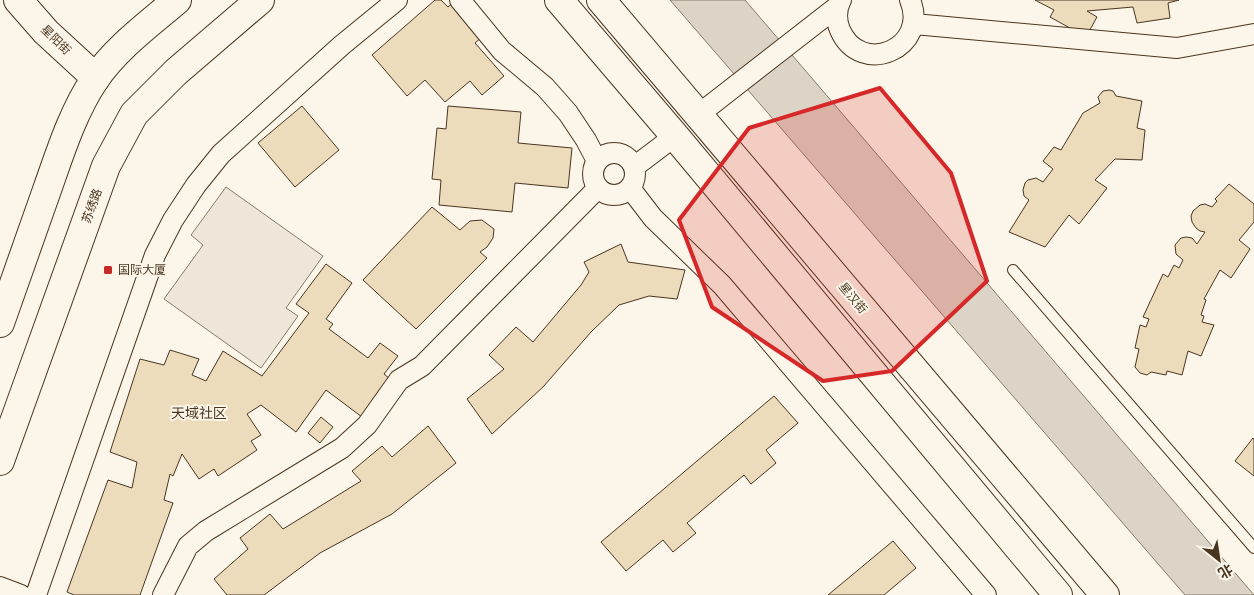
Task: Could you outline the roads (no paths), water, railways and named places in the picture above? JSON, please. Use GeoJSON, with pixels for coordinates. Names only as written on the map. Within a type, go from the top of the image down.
{"type":"FeatureCollection","features":[{"type":"Feature","properties":{"kind":"main road","name":"星阳街"},"geometry":{"type":"LineString","coordinates":[[18,0],[46,32],[96,78]]}},
{"type":"Feature","properties":{"kind":"main road"},"geometry":{"type":"LineString","coordinates":[[0,324],[64,142],[79,108],[96,78],[139,32],[177,0]]}},
{"type":"Feature","properties":{"kind":"main road","name":"苏绣路"},"geometry":{"type":"LineString","coordinates":[[0,461],[106,166],[134,114],[176,72],[260,0]]}},
{"type":"Feature","properties":{"kind":"main road"},"geometry":{"type":"LineString","coordinates":[[559,0],[1058,595]]}},
{"type":"Feature","properties":{"kind":"main road","name":"星汉街"},"geometry":{"type":"LineString","coordinates":[[601,0],[1105,595]]}},
{"type":"Feature","properties":{"kind":"street"},"geometry":{"type":"LineString","coordinates":[[36,595],[156,255],[173,220],[196,185],[221,154],[342,46],[397,0]]}},
{"type":"Feature","properties":{"kind":"street"},"geometry":{"type":"LineString","coordinates":[[460,0],[502,51],[545,88],[568,113],[597,161]]}},
{"type":"Feature","properties":{"kind":"street"},"geometry":{"type":"LineString","coordinates":[[839,3],[837,24],[844,40],[858,51],[875,55],[892,51],[906,40],[914,24],[914,9],[910,0]]}},
{"type":"Feature","properties":{"kind":"street"},"geometry":{"type":"LineString","coordinates":[[698,115],[839,3]]}},
{"type":"Feature","properties":{"kind":"street"},"geometry":{"type":"LineString","coordinates":[[914,24],[1177,48],[1254,34]]}},
{"type":"Feature","properties":{"kind":"street"},"geometry":{"type":"LineString","coordinates":[[634,167],[675,136]]}},
{"type":"Feature","properties":{"kind":"street"},"geometry":{"type":"LineString","coordinates":[[608,154],[621,154],[632,161],[634,167],[635,179],[630,188],[624,193],[617,195],[603,193],[594,182],[592,175],[593,167],[597,161],[602,156],[608,154]]}},
{"type":"Feature","properties":{"kind":"street"},"geometry":{"type":"LineString","coordinates":[[163,595],[188,546],[206,531],[342,448],[367,425],[400,380],[422,366],[598,188]]}},
{"type":"Feature","properties":{"kind":"street"},"geometry":{"type":"LineString","coordinates":[[630,188],[653,218],[722,285],[986,595]]}},
{"type":"Feature","properties":{"kind":"street"},"geometry":{"type":"LineString","coordinates":[[0,587],[21,595]]}},
{"type":"Feature","properties":{"kind":"lane"},"geometry":{"type":"LineString","coordinates":[[1013,270],[1254,548]]}},
{"type":"Feature","properties":{"kind":"place","name":"国际大厦"},"geometry":{"type":"Point","coordinates":[108,270]}},
{"type":"Feature","properties":{"kind":"district","name":"天域社区"},"geometry":{"type":"Point","coordinates":[199,413]}}]}
